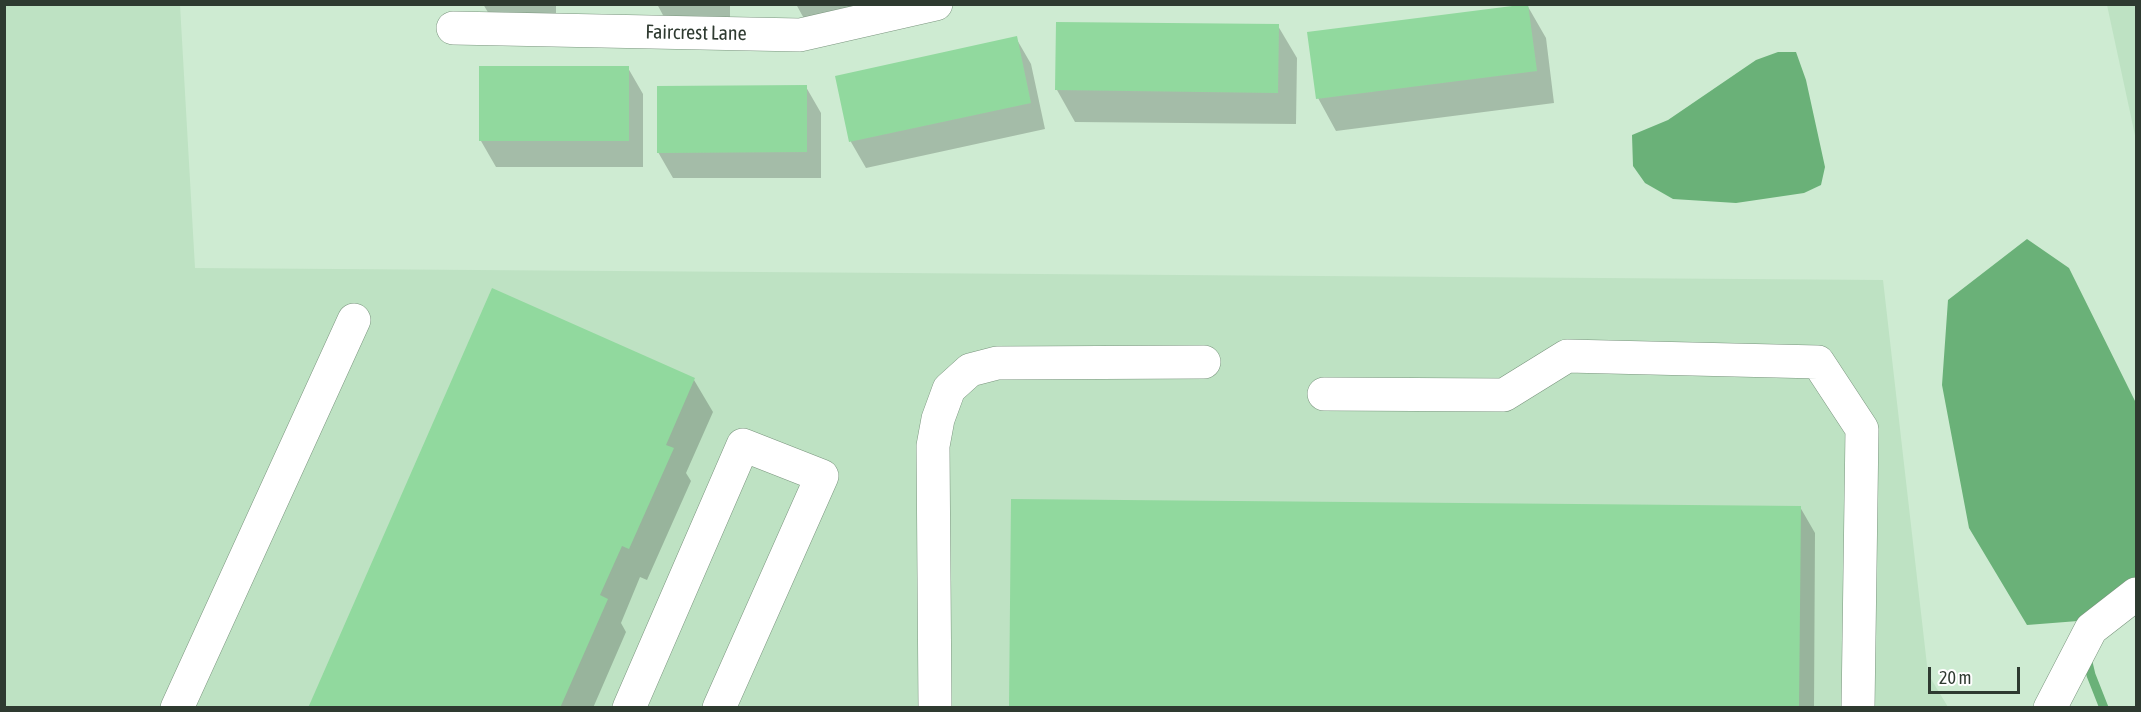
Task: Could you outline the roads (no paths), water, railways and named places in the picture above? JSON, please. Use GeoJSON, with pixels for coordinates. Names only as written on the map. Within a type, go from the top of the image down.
{"type":"FeatureCollection","features":[{"type":"Feature","properties":{"kind":"street","name":"Faircrest Lane"},"geometry":{"type":"LineString","coordinates":[[453,28],[587,18],[800,35],[936,4]]}},
{"type":"Feature","properties":{"kind":"street"},"geometry":{"type":"LineString","coordinates":[[177,708],[354,320]]}},
{"type":"Feature","properties":{"kind":"street"},"geometry":{"type":"LineString","coordinates":[[1324,394],[1504,395],[1567,356],[1818,362],[1862,429],[1858,708]]}},
{"type":"Feature","properties":{"kind":"street"},"geometry":{"type":"LineString","coordinates":[[935,708],[933,446],[938,419],[949,389],[970,370],[997,363],[1204,362]]}},
{"type":"Feature","properties":{"kind":"street"},"geometry":{"type":"LineString","coordinates":[[629,708],[743,445],[822,476],[719,708]]}},
{"type":"Feature","properties":{"kind":"street"},"geometry":{"type":"LineString","coordinates":[[2050,708],[2091,630],[2136,594]]}},
{"type":"Feature","properties":{"kind":"waterway"},"geometry":{"type":"LineString","coordinates":[[2087,658],[2104,708]]}}]}
